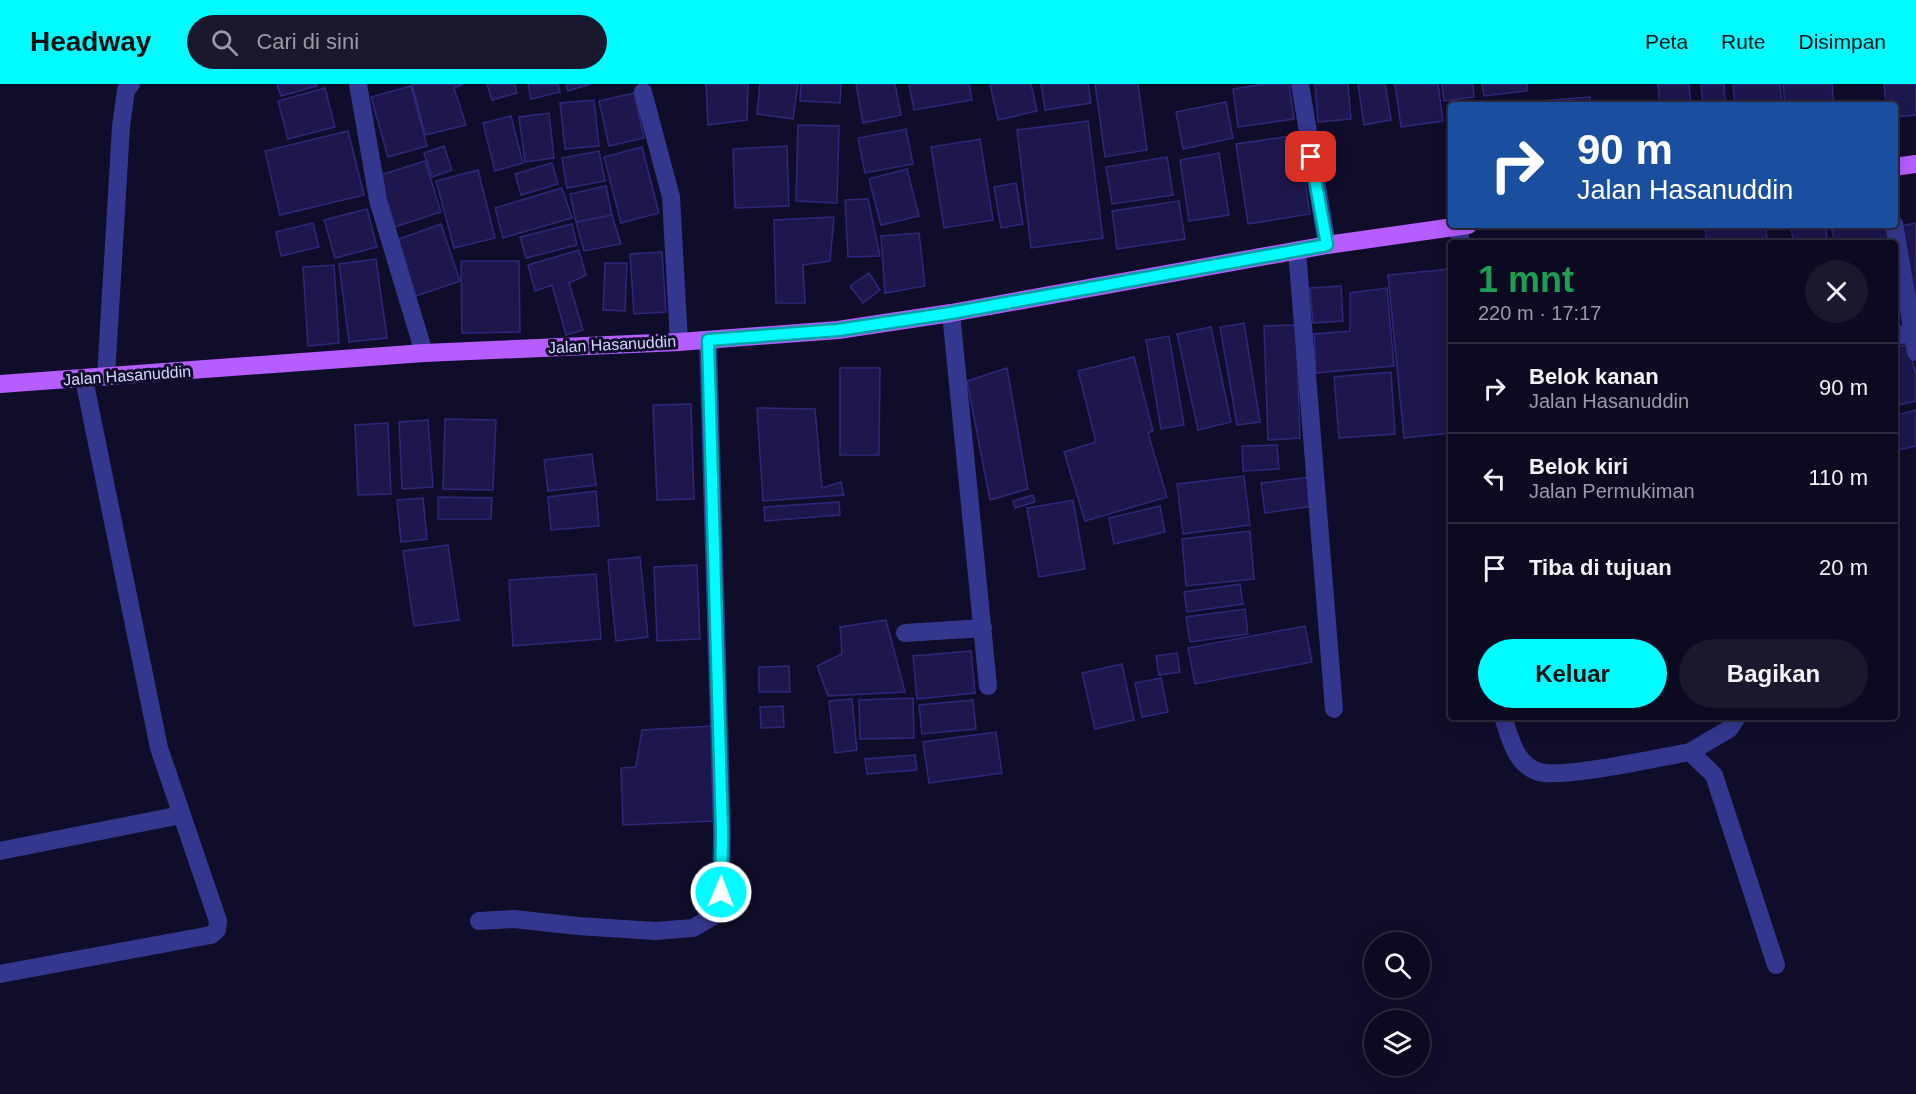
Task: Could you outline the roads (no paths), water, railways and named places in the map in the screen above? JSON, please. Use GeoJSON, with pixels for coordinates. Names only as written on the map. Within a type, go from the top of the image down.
{"type":"FeatureCollection","features":[{"type":"Feature","properties":{"kind":"main road"},"geometry":{"type":"LineString","coordinates":[[1898,166],[1916,164]]}},
{"type":"Feature","properties":{"kind":"main road","name":"Jalan Hasanuddin"},"geometry":{"type":"LineString","coordinates":[[0,384],[424,353],[679,342],[838,330],[951,313],[1327,245],[1462,232]]}},
{"type":"Feature","properties":{"kind":"street"},"geometry":{"type":"LineString","coordinates":[[106,377],[121,127],[126,90],[131,84]]}},
{"type":"Feature","properties":{"kind":"street"},"geometry":{"type":"LineString","coordinates":[[358,84],[378,200],[424,353]]}},
{"type":"Feature","properties":{"kind":"street"},"geometry":{"type":"LineString","coordinates":[[1300,84],[1327,245]]}},
{"type":"Feature","properties":{"kind":"street"},"geometry":{"type":"LineString","coordinates":[[643,92],[671,197],[679,342]]}},
{"type":"Feature","properties":{"kind":"street"},"geometry":{"type":"LineString","coordinates":[[1297,251],[1334,709]]}},
{"type":"Feature","properties":{"kind":"street"},"geometry":{"type":"LineString","coordinates":[[1898,268],[1904,334],[1916,352]]}},
{"type":"Feature","properties":{"kind":"street"},"geometry":{"type":"LineString","coordinates":[[951,313],[988,686]]}},
{"type":"Feature","properties":{"kind":"street"},"geometry":{"type":"LineString","coordinates":[[479,921],[514,919],[655,931],[693,928],[712,917],[721,892],[722,832],[708,340]]}},
{"type":"Feature","properties":{"kind":"street"},"geometry":{"type":"LineString","coordinates":[[0,974],[211,935],[217,930],[217,912],[159,747],[84,379]]}},
{"type":"Feature","properties":{"kind":"street"},"geometry":{"type":"LineString","coordinates":[[904,633],[982,628]]}},
{"type":"Feature","properties":{"kind":"street"},"geometry":{"type":"LineString","coordinates":[[1504,720],[1514,752],[1522,761],[1539,772],[1565,772],[1690,752],[1729,729],[1735,720]]}},
{"type":"Feature","properties":{"kind":"street"},"geometry":{"type":"LineString","coordinates":[[1690,752],[1714,775],[1776,966]]}},
{"type":"Feature","properties":{"kind":"street"},"geometry":{"type":"LineString","coordinates":[[0,851],[181,815]]}}]}
